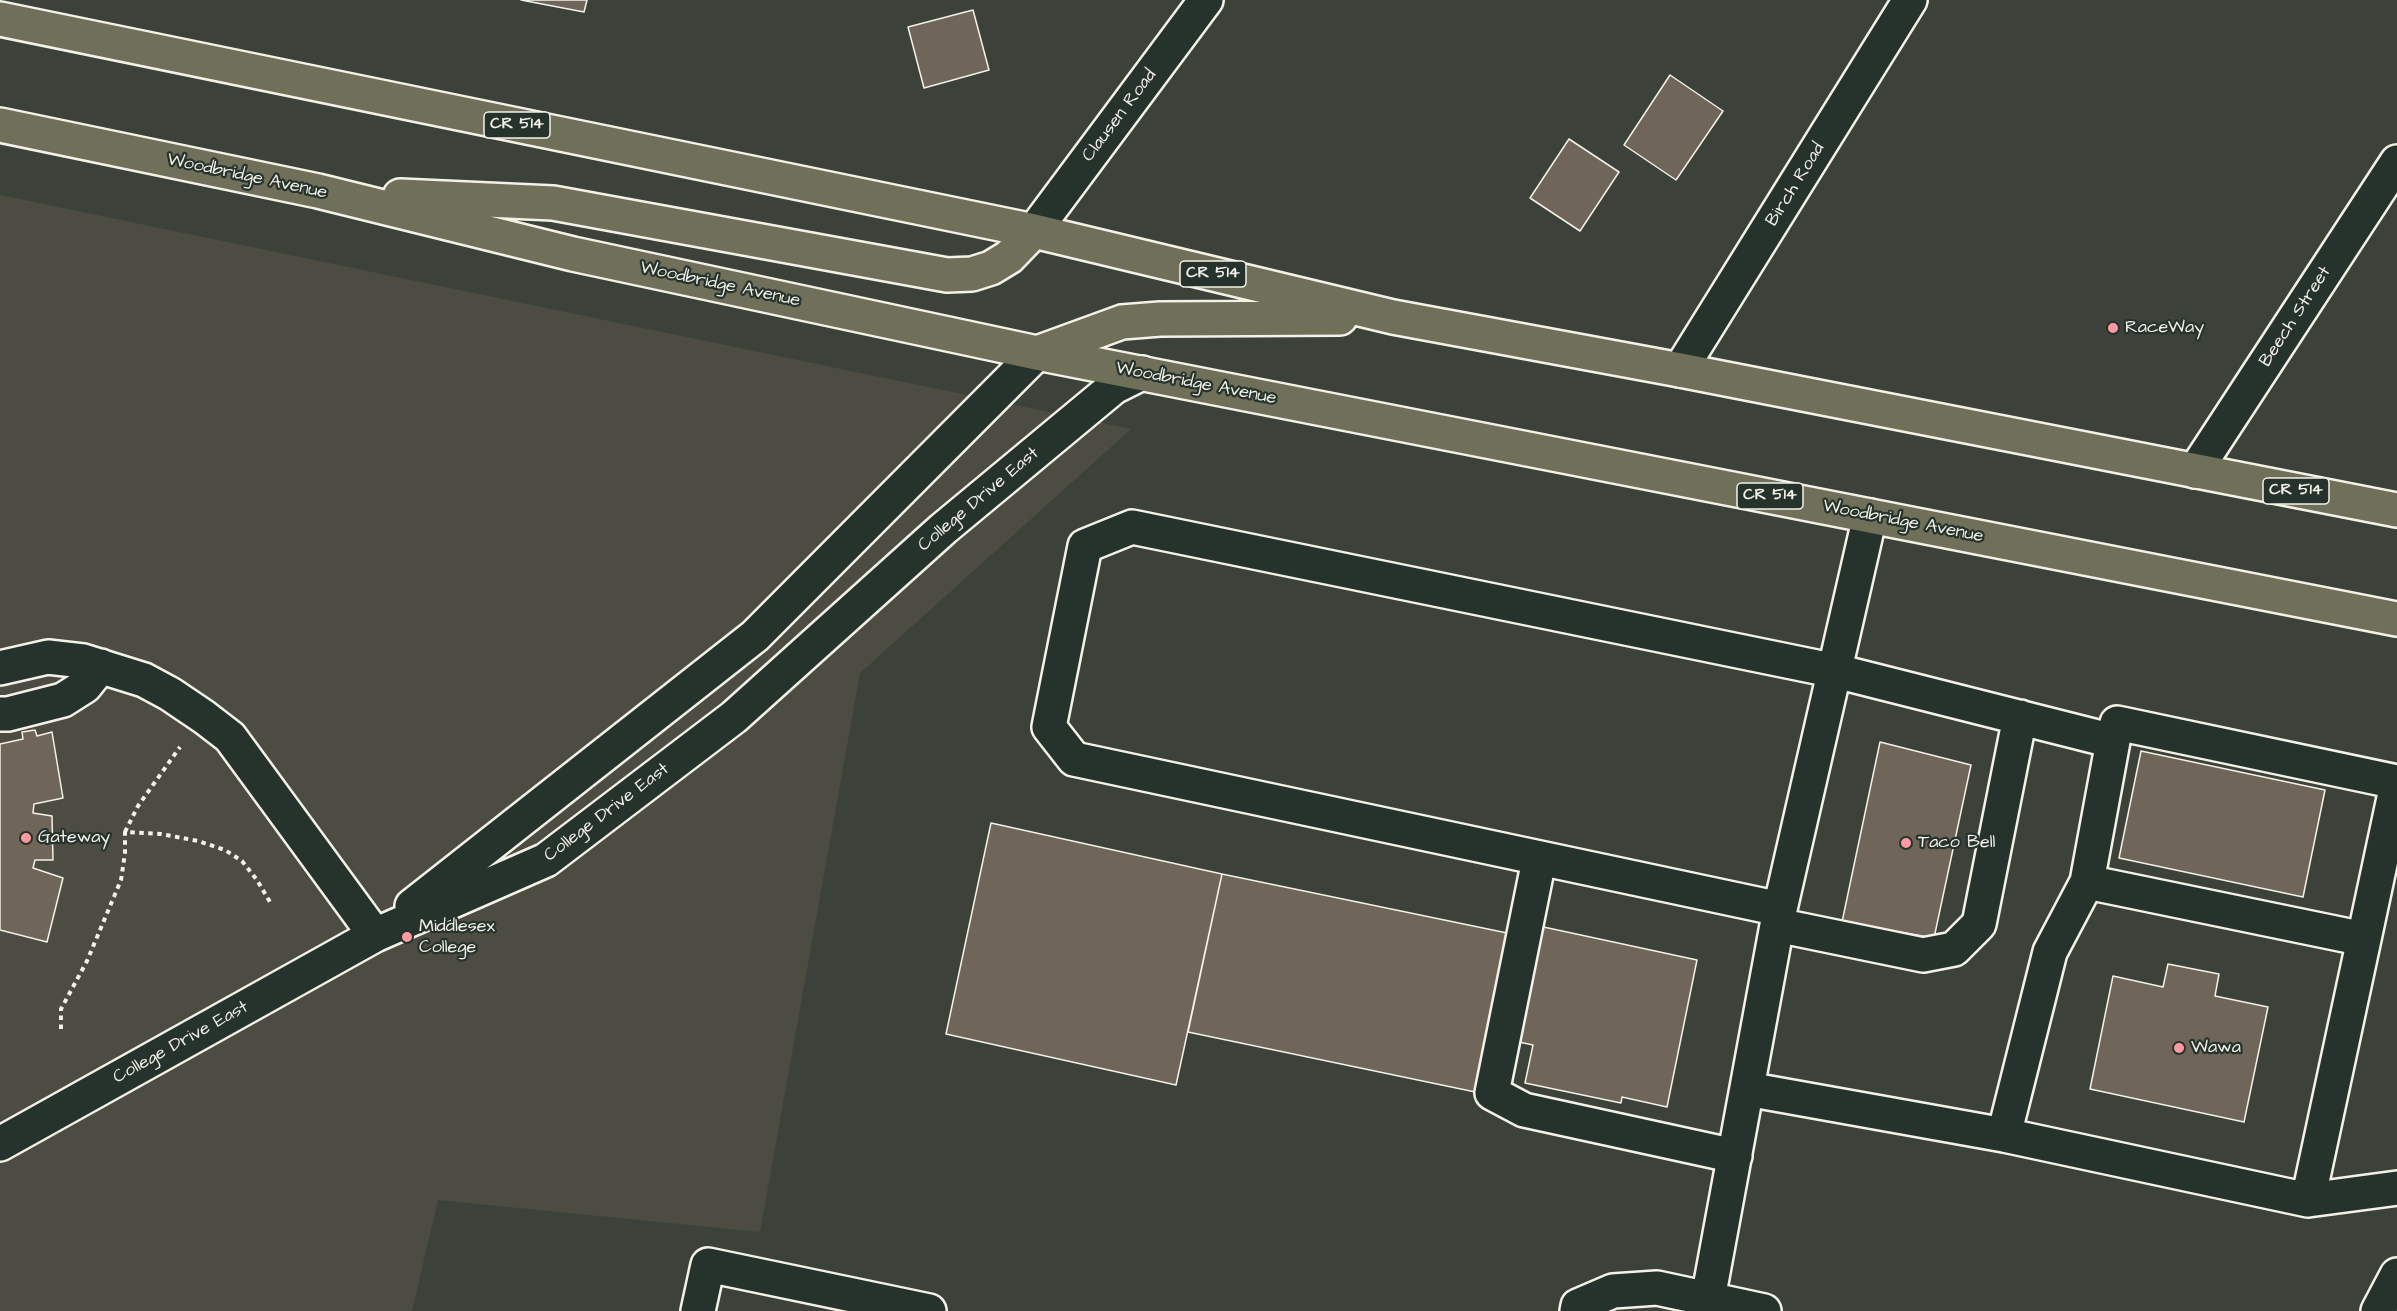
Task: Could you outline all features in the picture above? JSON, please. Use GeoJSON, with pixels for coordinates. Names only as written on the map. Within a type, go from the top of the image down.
{"type":"FeatureCollection","features":[{"type":"Feature","properties":{"kind":"main road","name":"CR 514"},"geometry":{"type":"LineString","coordinates":[[0,19],[1034,231],[1393,317],[1680,370],[2397,510]]}},
{"type":"Feature","properties":{"kind":"main road","name":"Woodbridge Avenue"},"geometry":{"type":"LineString","coordinates":[[0,125],[318,191],[573,254],[1037,353],[2397,619]]}},
{"type":"Feature","properties":{"kind":"main road"},"geometry":{"type":"LineString","coordinates":[[318,191],[554,203],[947,275],[972,273],[991,268],[1009,257],[1034,231]]}},
{"type":"Feature","properties":{"kind":"main road"},"geometry":{"type":"LineString","coordinates":[[1037,353],[1122,322],[1160,319],[1393,317]]}},
{"type":"Feature","properties":{"kind":"street","name":"Clausen Road"},"geometry":{"type":"LineString","coordinates":[[1034,231],[1206,0]]}},
{"type":"Feature","properties":{"kind":"street","name":"Birch Road"},"geometry":{"type":"LineString","coordinates":[[1680,370],[1910,0]]}},
{"type":"Feature","properties":{"kind":"street","name":"Beech Street"},"geometry":{"type":"LineString","coordinates":[[2195,471],[2397,162]]}},
{"type":"Feature","properties":{"kind":"street"},"geometry":{"type":"LineString","coordinates":[[0,668],[48,657],[101,666],[144,680],[170,694],[230,737],[375,935],[754,636],[1037,353]]}},
{"type":"Feature","properties":{"kind":"street","name":"College Drive East"},"geometry":{"type":"LineString","coordinates":[[0,1144],[375,935],[546,860],[734,717],[943,529],[1114,387],[1142,373]]}},
{"type":"Feature","properties":{"kind":"street"},"geometry":{"type":"LineString","coordinates":[[1708,1299],[1779,917],[1870,516]]}},
{"type":"Feature","properties":{"kind":"street"},"geometry":{"type":"LineString","coordinates":[[2020,717],[1979,924],[1954,949],[1923,955],[1779,917],[1539,860],[1074,759],[1049,727],[1085,546],[1132,527],[1836,671],[2020,717],[2113,741]]}},
{"type":"Feature","properties":{"kind":"street"},"geometry":{"type":"LineString","coordinates":[[0,714],[63,700],[85,686],[101,666]]}},
{"type":"Feature","properties":{"kind":"street"},"geometry":{"type":"LineString","coordinates":[[2004,1135],[2050,952],[2087,882],[2117,723],[2397,783],[2308,1200]]}},
{"type":"Feature","properties":{"kind":"street"},"geometry":{"type":"LineString","coordinates":[[1539,860],[1492,1093],[1524,1110],[1735,1156]]}},
{"type":"Feature","properties":{"kind":"street"},"geometry":{"type":"LineString","coordinates":[[2087,882],[2364,939]]}},
{"type":"Feature","properties":{"kind":"street"},"geometry":{"type":"LineString","coordinates":[[1747,1089],[2004,1135],[2308,1200],[2397,1188]]}},
{"type":"Feature","properties":{"kind":"street"},"geometry":{"type":"LineString","coordinates":[[698,1311],[708,1265],[929,1311]]}},
{"type":"Feature","properties":{"kind":"street"},"geometry":{"type":"LineString","coordinates":[[2378,1311],[2397,1275]]}},
{"type":"Feature","properties":{"kind":"street"},"geometry":{"type":"LineString","coordinates":[[1577,1311],[1578,1306],[1612,1291],[1657,1288],[1764,1311]]}},
{"type":"Feature","properties":{"kind":"path"},"geometry":{"type":"LineString","coordinates":[[61,1029],[61,1009],[87,961],[121,880],[125,832],[138,806],[182,744]]}},
{"type":"Feature","properties":{"kind":"path"},"geometry":{"type":"LineString","coordinates":[[125,832],[161,834],[198,841],[225,850],[242,861],[270,902]]}},
{"type":"Feature","properties":{"kind":"shaded area","name":"Middlesex College"},"geometry":{"type":"Polygon","coordinates":[[[0,195],[1131,429],[860,673],[760,1232],[438,1200],[412,1311],[0,1311],[0,195]]]}},
{"type":"Feature","properties":{"kind":"building"},"geometry":{"type":"Polygon","coordinates":[[[521,0],[587,0],[584,12],[521,0]]]}},
{"type":"Feature","properties":{"kind":"building"},"geometry":{"type":"Polygon","coordinates":[[[973,10],[989,70],[924,88],[908,27],[973,10]]]}},
{"type":"Feature","properties":{"kind":"building"},"geometry":{"type":"Polygon","coordinates":[[[1670,75],[1723,111],[1676,180],[1624,145],[1670,75]]]}},
{"type":"Feature","properties":{"kind":"building"},"geometry":{"type":"Polygon","coordinates":[[[1569,139],[1619,172],[1580,231],[1530,198],[1569,139]]]}},
{"type":"Feature","properties":{"kind":"building","name":"Gateway"},"geometry":{"type":"Polygon","coordinates":[[[35,730],[37,736],[52,732],[63,798],[34,804],[33,813],[52,816],[53,860],[35,860],[33,868],[63,878],[47,942],[0,930],[0,744],[23,739],[22,732],[35,730]]]}},
{"type":"Feature","properties":{"kind":"building","name":"Taco Bell"},"geometry":{"type":"Polygon","coordinates":[[[1880,742],[1971,765],[1934,938],[1842,922],[1880,742]]]}},
{"type":"Feature","properties":{"kind":"building"},"geometry":{"type":"Polygon","coordinates":[[[2141,751],[2325,790],[2303,897],[2119,858],[2141,751]]]}},
{"type":"Feature","properties":{"kind":"building"},"geometry":{"type":"Polygon","coordinates":[[[991,823],[1222,874],[1176,1085],[946,1034],[991,823]]]}},
{"type":"Feature","properties":{"kind":"building"},"geometry":{"type":"Polygon","coordinates":[[[1222,874],[1512,934],[1480,1093],[1188,1032],[1222,874]]]}},
{"type":"Feature","properties":{"kind":"building"},"geometry":{"type":"Polygon","coordinates":[[[1539,926],[1697,960],[1667,1107],[1622,1097],[1621,1103],[1525,1083],[1533,1045],[1519,1042],[1537,959],[1531,960],[1539,926]]]}},
{"type":"Feature","properties":{"kind":"building","name":"Wawa"},"geometry":{"type":"Polygon","coordinates":[[[2168,964],[2219,974],[2215,996],[2268,1007],[2244,1122],[2090,1089],[2113,976],[2163,987],[2168,964]]]}},
{"type":"Feature","properties":{"kind":"place","name":"RaceWay"},"geometry":{"type":"Point","coordinates":[2113,328]}},
{"type":"Feature","properties":{"kind":"place","name":"Gateway"},"geometry":{"type":"Point","coordinates":[26,838]}},
{"type":"Feature","properties":{"kind":"place","name":"Taco Bell"},"geometry":{"type":"Point","coordinates":[1906,843]}},
{"type":"Feature","properties":{"kind":"place","name":"Middlesex College"},"geometry":{"type":"Point","coordinates":[407,937]}},
{"type":"Feature","properties":{"kind":"place","name":"Wawa"},"geometry":{"type":"Point","coordinates":[2179,1048]}}]}
